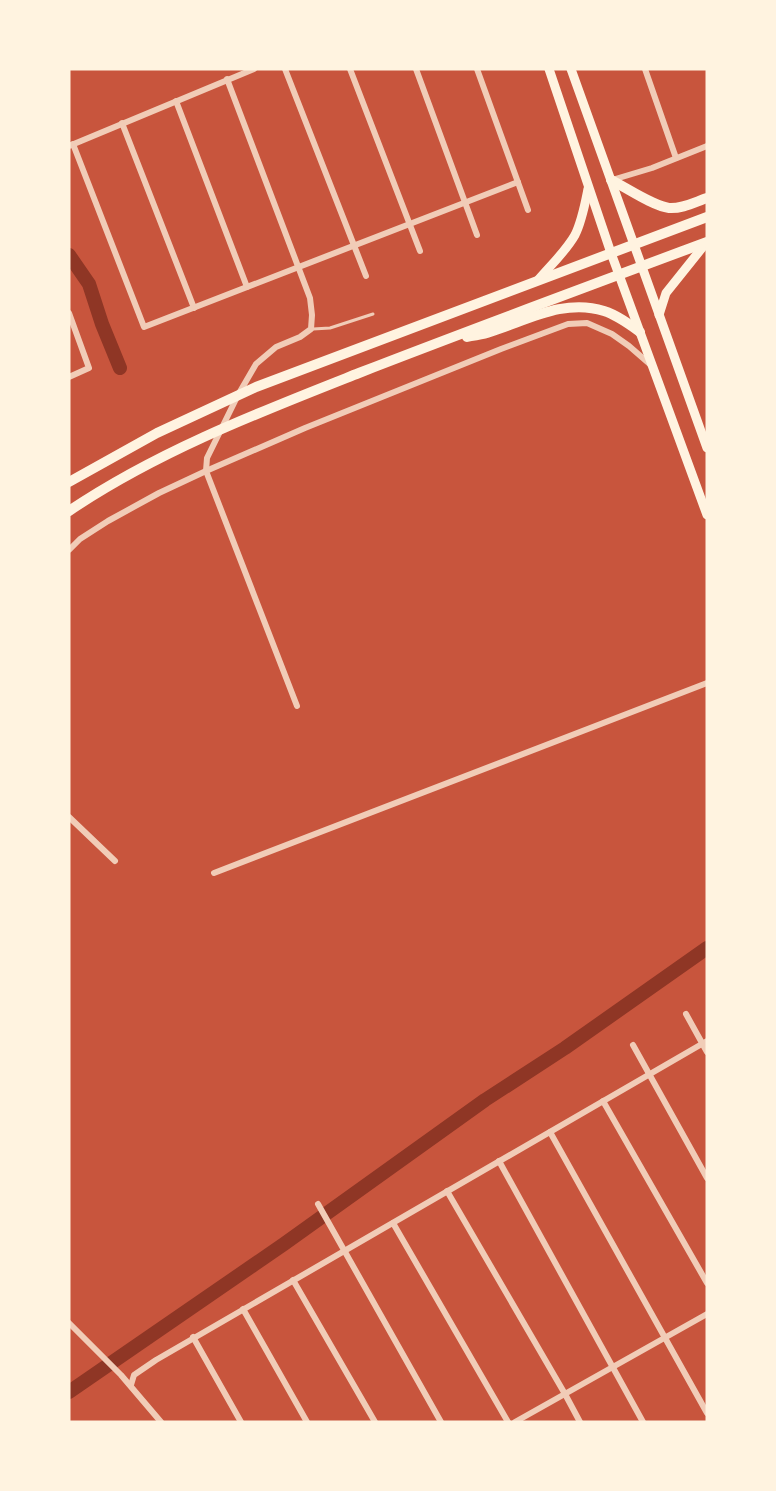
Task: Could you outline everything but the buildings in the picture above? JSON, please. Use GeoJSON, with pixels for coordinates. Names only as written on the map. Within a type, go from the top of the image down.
{"type":"FeatureCollection","features":[{"type":"Feature","properties":{"kind":"main road"},"geometry":{"type":"LineString","coordinates":[[549,69],[610,252],[707,515]]}},
{"type":"Feature","properties":{"kind":"main road"},"geometry":{"type":"LineString","coordinates":[[571,69],[707,448]]}},
{"type":"Feature","properties":{"kind":"main road"},"geometry":{"type":"LineString","coordinates":[[611,180],[650,201],[669,208],[684,206],[707,198]]}},
{"type":"Feature","properties":{"kind":"main road"},"geometry":{"type":"LineString","coordinates":[[539,279],[576,233],[588,187]]}},
{"type":"Feature","properties":{"kind":"main road"},"geometry":{"type":"LineString","coordinates":[[69,482],[157,433],[256,387],[707,217]]}},
{"type":"Feature","properties":{"kind":"main road"},"geometry":{"type":"LineString","coordinates":[[69,511],[179,448],[221,430],[443,341],[619,273],[707,242]]}},
{"type":"Feature","properties":{"kind":"main road"},"geometry":{"type":"LineString","coordinates":[[659,315],[666,293],[707,242]]}},
{"type":"Feature","properties":{"kind":"main road"},"geometry":{"type":"LineString","coordinates":[[443,341],[488,333],[560,309],[603,310],[640,332]]}},
{"type":"Feature","properties":{"kind":"street"},"geometry":{"type":"LineString","coordinates":[[254,69],[71,145],[144,327],[518,182]]}},
{"type":"Feature","properties":{"kind":"street"},"geometry":{"type":"LineString","coordinates":[[285,69],[366,276]]}},
{"type":"Feature","properties":{"kind":"street"},"geometry":{"type":"LineString","coordinates":[[350,69],[420,251]]}},
{"type":"Feature","properties":{"kind":"street"},"geometry":{"type":"LineString","coordinates":[[416,69],[477,235]]}},
{"type":"Feature","properties":{"kind":"street"},"geometry":{"type":"LineString","coordinates":[[477,69],[528,210]]}},
{"type":"Feature","properties":{"kind":"street"},"geometry":{"type":"LineString","coordinates":[[645,69],[676,158]]}},
{"type":"Feature","properties":{"kind":"street"},"geometry":{"type":"LineString","coordinates":[[227,79],[310,298],[312,315],[311,329],[300,337],[276,347],[256,364],[207,458],[206,471],[297,706]]}},
{"type":"Feature","properties":{"kind":"street"},"geometry":{"type":"LineString","coordinates":[[176,101],[247,287]]}},
{"type":"Feature","properties":{"kind":"street"},"geometry":{"type":"LineString","coordinates":[[122,123],[194,308]]}},
{"type":"Feature","properties":{"kind":"street"},"geometry":{"type":"LineString","coordinates":[[611,180],[652,168],[707,146]]}},
{"type":"Feature","properties":{"kind":"street"},"geometry":{"type":"LineString","coordinates":[[69,313],[89,368],[69,377]]}},
{"type":"Feature","properties":{"kind":"street"},"geometry":{"type":"LineString","coordinates":[[69,550],[80,539],[108,521],[206,471],[305,428],[568,324],[587,324],[612,334],[653,368]]}},
{"type":"Feature","properties":{"kind":"street"},"geometry":{"type":"LineString","coordinates":[[214,873],[707,683]]}},
{"type":"Feature","properties":{"kind":"street"},"geometry":{"type":"LineString","coordinates":[[69,817],[115,861]]}},
{"type":"Feature","properties":{"kind":"street"},"geometry":{"type":"LineString","coordinates":[[686,1014],[705,1043],[707,1052]]}},
{"type":"Feature","properties":{"kind":"street"},"geometry":{"type":"LineString","coordinates":[[131,1385],[134,1375],[193,1337],[705,1043]]}},
{"type":"Feature","properties":{"kind":"street"},"geometry":{"type":"LineString","coordinates":[[633,1045],[707,1178]]}},
{"type":"Feature","properties":{"kind":"street"},"geometry":{"type":"LineString","coordinates":[[603,1101],[707,1283]]}},
{"type":"Feature","properties":{"kind":"street"},"geometry":{"type":"LineString","coordinates":[[550,1132],[707,1413]]}},
{"type":"Feature","properties":{"kind":"street"},"geometry":{"type":"LineString","coordinates":[[499,1161],[643,1422]]}},
{"type":"Feature","properties":{"kind":"street"},"geometry":{"type":"LineString","coordinates":[[447,1191],[580,1422]]}},
{"type":"Feature","properties":{"kind":"street"},"geometry":{"type":"LineString","coordinates":[[318,1204],[441,1422]]}},
{"type":"Feature","properties":{"kind":"street"},"geometry":{"type":"LineString","coordinates":[[393,1222],[508,1422]]}},
{"type":"Feature","properties":{"kind":"street"},"geometry":{"type":"LineString","coordinates":[[293,1280],[375,1422]]}},
{"type":"Feature","properties":{"kind":"street"},"geometry":{"type":"LineString","coordinates":[[243,1309],[307,1422]]}},
{"type":"Feature","properties":{"kind":"street"},"geometry":{"type":"LineString","coordinates":[[515,1422],[707,1314]]}},
{"type":"Feature","properties":{"kind":"street"},"geometry":{"type":"LineString","coordinates":[[69,1323],[131,1385],[161,1422]]}},
{"type":"Feature","properties":{"kind":"street"},"geometry":{"type":"LineString","coordinates":[[193,1337],[241,1422]]}},
{"type":"Feature","properties":{"kind":"lane"},"geometry":{"type":"LineString","coordinates":[[311,329],[330,328],[373,314]]}},
{"type":"Feature","properties":{"kind":"waterway"},"geometry":{"type":"LineString","coordinates":[[69,255],[89,284],[120,368]]}},
{"type":"Feature","properties":{"kind":"waterway"},"geometry":{"type":"LineString","coordinates":[[69,1392],[284,1244],[485,1100],[565,1048],[707,948]]}}]}
